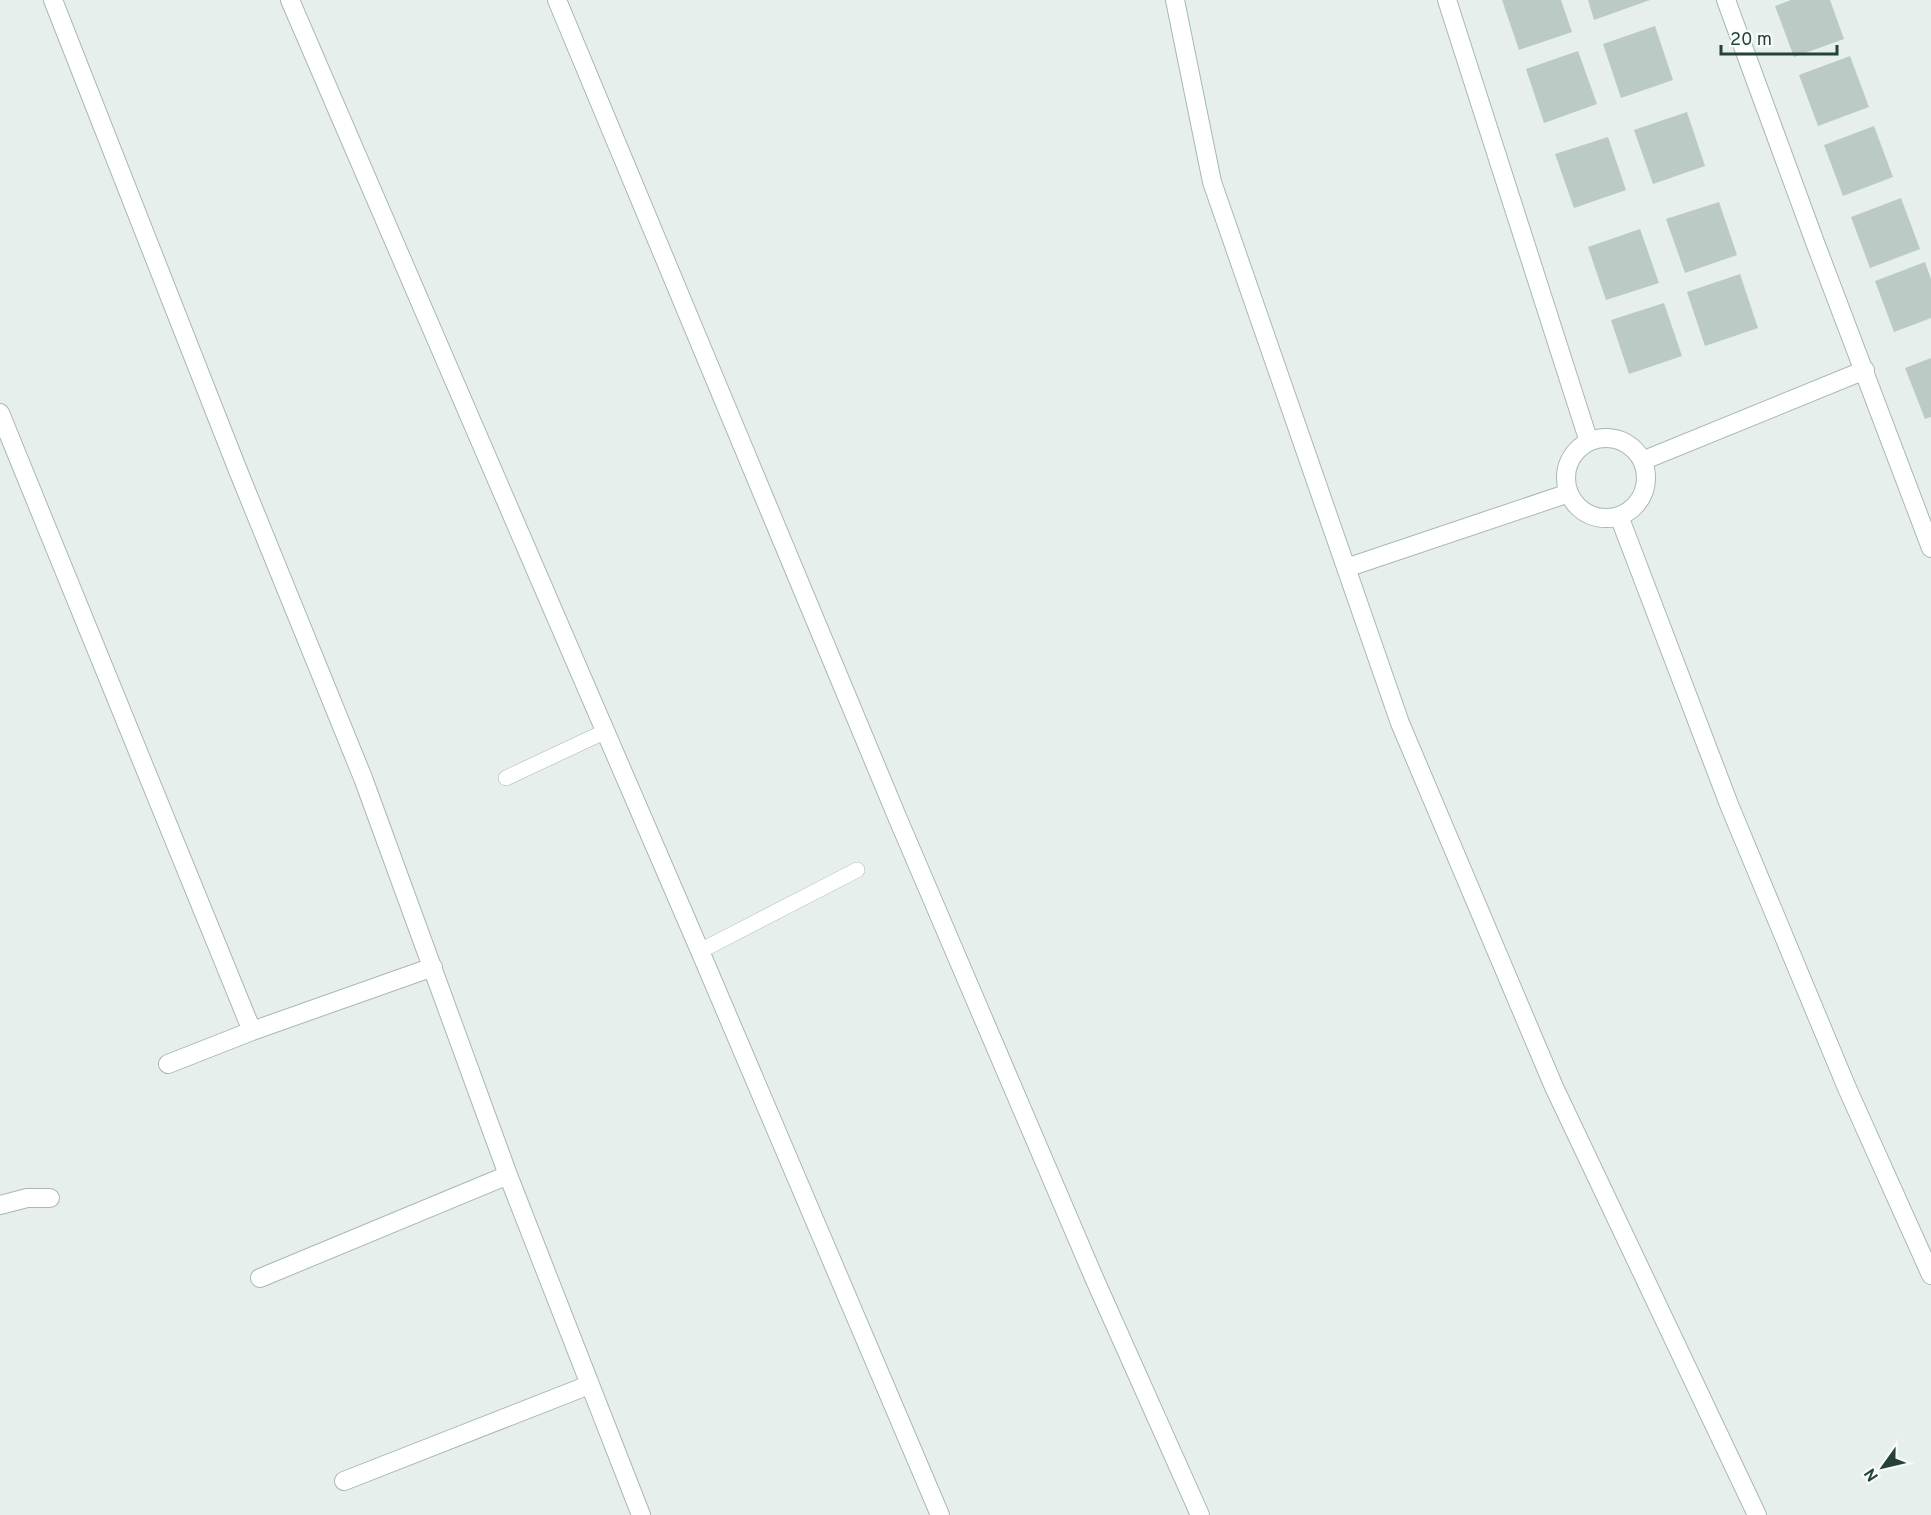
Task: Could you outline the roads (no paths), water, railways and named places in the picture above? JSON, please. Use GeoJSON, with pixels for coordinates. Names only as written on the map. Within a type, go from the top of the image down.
{"type":"FeatureCollection","features":[{"type":"Feature","properties":{"kind":"street"},"geometry":{"type":"LineString","coordinates":[[53,0],[239,473],[363,778],[508,1175],[641,1515]]}},
{"type":"Feature","properties":{"kind":"street"},"geometry":{"type":"LineString","coordinates":[[290,0],[700,951],[940,1515]]}},
{"type":"Feature","properties":{"kind":"street"},"geometry":{"type":"LineString","coordinates":[[557,0],[898,819],[1095,1280],[1200,1515]]}},
{"type":"Feature","properties":{"kind":"street"},"geometry":{"type":"LineString","coordinates":[[1175,0],[1212,182],[1400,723],[1554,1088],[1757,1515]]}},
{"type":"Feature","properties":{"kind":"street"},"geometry":{"type":"LineString","coordinates":[[1447,0],[1589,442]]}},
{"type":"Feature","properties":{"kind":"street"},"geometry":{"type":"LineString","coordinates":[[1726,0],[1931,548]]}},
{"type":"Feature","properties":{"kind":"street"},"geometry":{"type":"LineString","coordinates":[[1642,461],[1864,370]]}},
{"type":"Feature","properties":{"kind":"street"},"geometry":{"type":"LineString","coordinates":[[0,412],[252,1031]]}},
{"type":"Feature","properties":{"kind":"street"},"geometry":{"type":"LineString","coordinates":[[1601,438],[1625,443],[1642,461],[1645,488],[1631,510],[1619,516],[1604,518],[1589,514],[1577,505],[1569,493],[1566,478],[1568,463],[1577,451],[1589,442],[1601,438]]}},
{"type":"Feature","properties":{"kind":"street"},"geometry":{"type":"LineString","coordinates":[[1346,568],[1569,493]]}},
{"type":"Feature","properties":{"kind":"street"},"geometry":{"type":"LineString","coordinates":[[1619,516],[1730,807],[1847,1088],[1931,1275]]}},
{"type":"Feature","properties":{"kind":"street"},"geometry":{"type":"LineString","coordinates":[[168,1064],[252,1031],[433,967]]}},
{"type":"Feature","properties":{"kind":"street"},"geometry":{"type":"LineString","coordinates":[[260,1278],[508,1175]]}},
{"type":"Feature","properties":{"kind":"street"},"geometry":{"type":"LineString","coordinates":[[0,1205],[27,1198],[50,1198]]}},
{"type":"Feature","properties":{"kind":"street"},"geometry":{"type":"LineString","coordinates":[[344,1481],[589,1385]]}},
{"type":"Feature","properties":{"kind":"lane"},"geometry":{"type":"LineString","coordinates":[[506,778],[604,732]]}},
{"type":"Feature","properties":{"kind":"lane"},"geometry":{"type":"LineString","coordinates":[[700,951],[857,870]]}}]}
